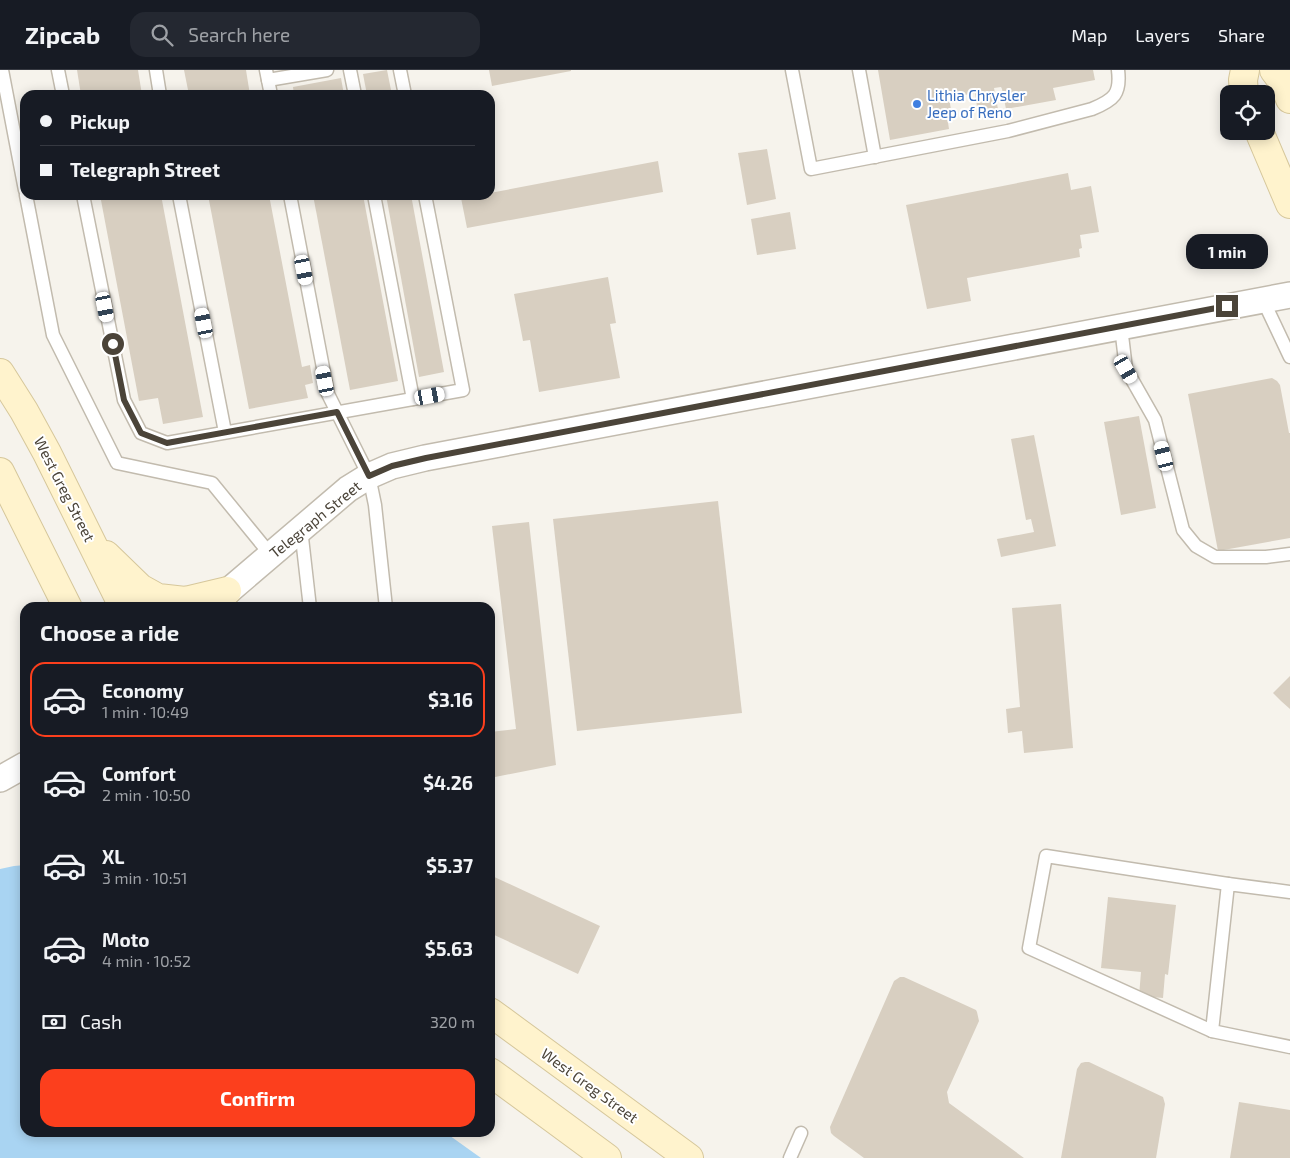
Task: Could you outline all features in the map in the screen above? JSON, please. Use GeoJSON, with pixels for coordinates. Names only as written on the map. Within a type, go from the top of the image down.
{"type":"FeatureCollection","features":[{"type":"Feature","properties":{"kind":"main road"},"geometry":{"type":"LineString","coordinates":[[1243,85],[1245,70]]}},
{"type":"Feature","properties":{"kind":"main road"},"geometry":{"type":"LineString","coordinates":[[1274,70],[1283,82],[1290,99]]}},
{"type":"Feature","properties":{"kind":"main road"},"geometry":{"type":"LineString","coordinates":[[1263,140],[1290,204]]}},
{"type":"Feature","properties":{"kind":"main road","name":"West Greg Street"},"geometry":{"type":"LineString","coordinates":[[0,373],[38,436],[121,602]]}},
{"type":"Feature","properties":{"kind":"main road"},"geometry":{"type":"LineString","coordinates":[[0,472],[65,602]]}},
{"type":"Feature","properties":{"kind":"main road"},"geometry":{"type":"LineString","coordinates":[[91,541],[140,588],[158,598],[185,601],[218,599]]}},
{"type":"Feature","properties":{"kind":"main road","name":"West Greg Street"},"geometry":{"type":"LineString","coordinates":[[495,1016],[689,1158]]}},
{"type":"Feature","properties":{"kind":"main road"},"geometry":{"type":"LineString","coordinates":[[495,1076],[607,1158]]}},
{"type":"Feature","properties":{"kind":"main road"},"geometry":{"type":"LineString","coordinates":[[585,1142],[620,1158]]}},
{"type":"Feature","properties":{"kind":"street","name":"Telegraph Street"},"geometry":{"type":"LineString","coordinates":[[218,599],[348,489],[369,476],[392,466],[1290,295]]}},
{"type":"Feature","properties":{"kind":"street"},"geometry":{"type":"LineString","coordinates":[[0,779],[20,768]]}},
{"type":"Feature","properties":{"kind":"lane"},"geometry":{"type":"LineString","coordinates":[[2,70],[20,164]]}},
{"type":"Feature","properties":{"kind":"lane"},"geometry":{"type":"LineString","coordinates":[[58,70],[62,90]]}},
{"type":"Feature","properties":{"kind":"lane"},"geometry":{"type":"LineString","coordinates":[[156,70],[159,90]]}},
{"type":"Feature","properties":{"kind":"lane"},"geometry":{"type":"LineString","coordinates":[[270,90],[267,75],[327,70]]}},
{"type":"Feature","properties":{"kind":"lane"},"geometry":{"type":"LineString","coordinates":[[350,70],[354,90]]}},
{"type":"Feature","properties":{"kind":"lane"},"geometry":{"type":"LineString","coordinates":[[400,70],[404,90]]}},
{"type":"Feature","properties":{"kind":"lane"},"geometry":{"type":"LineString","coordinates":[[792,70],[811,169],[1008,131],[1092,109],[1105,104],[1114,97],[1119,85],[1118,71]]}},
{"type":"Feature","properties":{"kind":"lane"},"geometry":{"type":"LineString","coordinates":[[859,70],[875,156]]}},
{"type":"Feature","properties":{"kind":"lane"},"geometry":{"type":"LineString","coordinates":[[27,200],[53,335],[117,463],[212,483],[270,554]]}},
{"type":"Feature","properties":{"kind":"lane"},"geometry":{"type":"LineString","coordinates":[[84,200],[124,400],[141,433],[167,443],[463,390],[426,200]]}},
{"type":"Feature","properties":{"kind":"lane"},"geometry":{"type":"LineString","coordinates":[[180,200],[225,432]]}},
{"type":"Feature","properties":{"kind":"lane"},"geometry":{"type":"LineString","coordinates":[[291,200],[328,394],[369,476],[375,505],[385,602]]}},
{"type":"Feature","properties":{"kind":"lane"},"geometry":{"type":"LineString","coordinates":[[375,200],[413,399]]}},
{"type":"Feature","properties":{"kind":"lane"},"geometry":{"type":"LineString","coordinates":[[1263,300],[1290,357]]}},
{"type":"Feature","properties":{"kind":"lane"},"geometry":{"type":"LineString","coordinates":[[1121,327],[1126,369],[1155,420],[1183,530],[1196,546],[1215,557],[1266,557],[1290,554]]}},
{"type":"Feature","properties":{"kind":"lane"},"geometry":{"type":"LineString","coordinates":[[301,529],[309,602]]}},
{"type":"Feature","properties":{"kind":"lane"},"geometry":{"type":"LineString","coordinates":[[1290,892],[1046,856],[1029,948],[1212,1032],[1290,1047]]}},
{"type":"Feature","properties":{"kind":"lane"},"geometry":{"type":"LineString","coordinates":[[1212,1032],[1228,884]]}},
{"type":"Feature","properties":{"kind":"lane"},"geometry":{"type":"LineString","coordinates":[[790,1158],[802,1133]]}},
{"type":"Feature","properties":{"kind":"water"},"geometry":{"type":"Polygon","coordinates":[[[20,865],[20,1137],[452,1137],[481,1158],[0,1158],[0,869],[20,865]]]}},
{"type":"Feature","properties":{"kind":"building"},"geometry":{"type":"Polygon","coordinates":[[[77,70],[138,70],[141,90],[80,90],[77,70]]]}},
{"type":"Feature","properties":{"kind":"building"},"geometry":{"type":"Polygon","coordinates":[[[184,70],[246,70],[249,90],[188,90],[184,70]]]}},
{"type":"Feature","properties":{"kind":"building"},"geometry":{"type":"Polygon","coordinates":[[[387,70],[391,90],[366,90],[363,74],[387,70]]]}},
{"type":"Feature","properties":{"kind":"building"},"geometry":{"type":"Polygon","coordinates":[[[489,70],[571,70],[571,71],[492,86],[489,70]]]}},
{"type":"Feature","properties":{"kind":"building","name":"Lithia Chrysler Jeep of Reno"},"geometry":{"type":"Polygon","coordinates":[[[878,70],[1093,70],[1095,80],[1053,88],[1056,100],[1006,109],[1001,87],[994,88],[998,109],[978,113],[975,93],[949,98],[952,115],[947,116],[949,129],[890,140],[878,70]]]}},
{"type":"Feature","properties":{"kind":"building"},"geometry":{"type":"Polygon","coordinates":[[[341,78],[343,90],[293,90],[293,87],[341,78]]]}},
{"type":"Feature","properties":{"kind":"building"},"geometry":{"type":"Polygon","coordinates":[[[767,149],[776,199],[747,205],[738,153],[767,149]]]}},
{"type":"Feature","properties":{"kind":"building"},"geometry":{"type":"Polygon","coordinates":[[[658,161],[663,192],[467,228],[461,200],[495,200],[495,192],[658,161]]]}},
{"type":"Feature","properties":{"kind":"building"},"geometry":{"type":"Polygon","coordinates":[[[1068,173],[1071,190],[1091,186],[1099,232],[1080,235],[1082,248],[1079,249],[1080,257],[967,278],[971,301],[927,309],[906,205],[1068,173]]]}},
{"type":"Feature","properties":{"kind":"building"},"geometry":{"type":"Polygon","coordinates":[[[101,200],[162,200],[203,417],[163,424],[158,398],[139,401],[101,200]]]}},
{"type":"Feature","properties":{"kind":"building"},"geometry":{"type":"Polygon","coordinates":[[[209,200],[270,200],[302,367],[310,365],[313,383],[305,385],[308,398],[249,409],[209,200]]]}},
{"type":"Feature","properties":{"kind":"building"},"geometry":{"type":"Polygon","coordinates":[[[314,200],[364,200],[398,381],[350,390],[314,200]]]}},
{"type":"Feature","properties":{"kind":"building"},"geometry":{"type":"Polygon","coordinates":[[[387,200],[412,200],[444,372],[419,377],[387,200]]]}},
{"type":"Feature","properties":{"kind":"building"},"geometry":{"type":"Polygon","coordinates":[[[790,212],[796,249],[757,255],[751,219],[790,212]]]}},
{"type":"Feature","properties":{"kind":"building"},"geometry":{"type":"Polygon","coordinates":[[[608,277],[616,323],[610,324],[620,378],[539,392],[530,340],[523,341],[514,294],[608,277]]]}},
{"type":"Feature","properties":{"kind":"building"},"geometry":{"type":"Polygon","coordinates":[[[1272,378],[1280,385],[1290,433],[1290,538],[1218,551],[1188,394],[1272,378]]]}},
{"type":"Feature","properties":{"kind":"building"},"geometry":{"type":"Polygon","coordinates":[[[1139,416],[1156,508],[1121,515],[1104,422],[1139,416]]]}},
{"type":"Feature","properties":{"kind":"building"},"geometry":{"type":"Polygon","coordinates":[[[1034,435],[1056,546],[1001,557],[997,539],[1034,532],[1031,519],[1026,520],[1011,439],[1034,435]]]}},
{"type":"Feature","properties":{"kind":"building"},"geometry":{"type":"Polygon","coordinates":[[[718,501],[742,713],[577,731],[553,519],[718,501]]]}},
{"type":"Feature","properties":{"kind":"building"},"geometry":{"type":"Polygon","coordinates":[[[529,522],[556,765],[495,777],[495,731],[516,729],[492,526],[529,522]]]}},
{"type":"Feature","properties":{"kind":"building"},"geometry":{"type":"Polygon","coordinates":[[[1061,604],[1073,748],[1024,753],[1022,731],[1008,733],[1006,709],[1020,707],[1012,608],[1061,604]]]}},
{"type":"Feature","properties":{"kind":"building"},"geometry":{"type":"Polygon","coordinates":[[[1290,676],[1290,709],[1273,693],[1290,676]]]}},
{"type":"Feature","properties":{"kind":"building"},"geometry":{"type":"Polygon","coordinates":[[[495,877],[600,926],[578,974],[495,935],[495,877]]]}},
{"type":"Feature","properties":{"kind":"building"},"geometry":{"type":"Polygon","coordinates":[[[1108,897],[1176,905],[1168,975],[1165,974],[1163,998],[1139,996],[1141,972],[1101,968],[1108,897]]]}},
{"type":"Feature","properties":{"kind":"building"},"geometry":{"type":"Polygon","coordinates":[[[904,977],[976,1010],[979,1021],[947,1092],[949,1103],[1024,1158],[864,1158],[831,1133],[830,1127],[894,981],[904,977]]]}},
{"type":"Feature","properties":{"kind":"building"},"geometry":{"type":"Polygon","coordinates":[[[1089,1062],[1163,1097],[1165,1104],[1156,1158],[1061,1158],[1077,1069],[1081,1063],[1089,1062]]]}},
{"type":"Feature","properties":{"kind":"building"},"geometry":{"type":"Polygon","coordinates":[[[1239,1102],[1290,1110],[1290,1158],[1230,1158],[1239,1102]]]}},
{"type":"Feature","properties":{"kind":"place","name":"Lithia Chrysler Jeep of Reno"},"geometry":{"type":"Point","coordinates":[917,104]}},
{"type":"Feature","properties":{"kind":"route"},"geometry":{"type":"LineString","coordinates":[[113,344],[124,400],[141,433],[167,443],[337,412],[369,476],[392,466],[426,458],[1227,306]]}}]}
